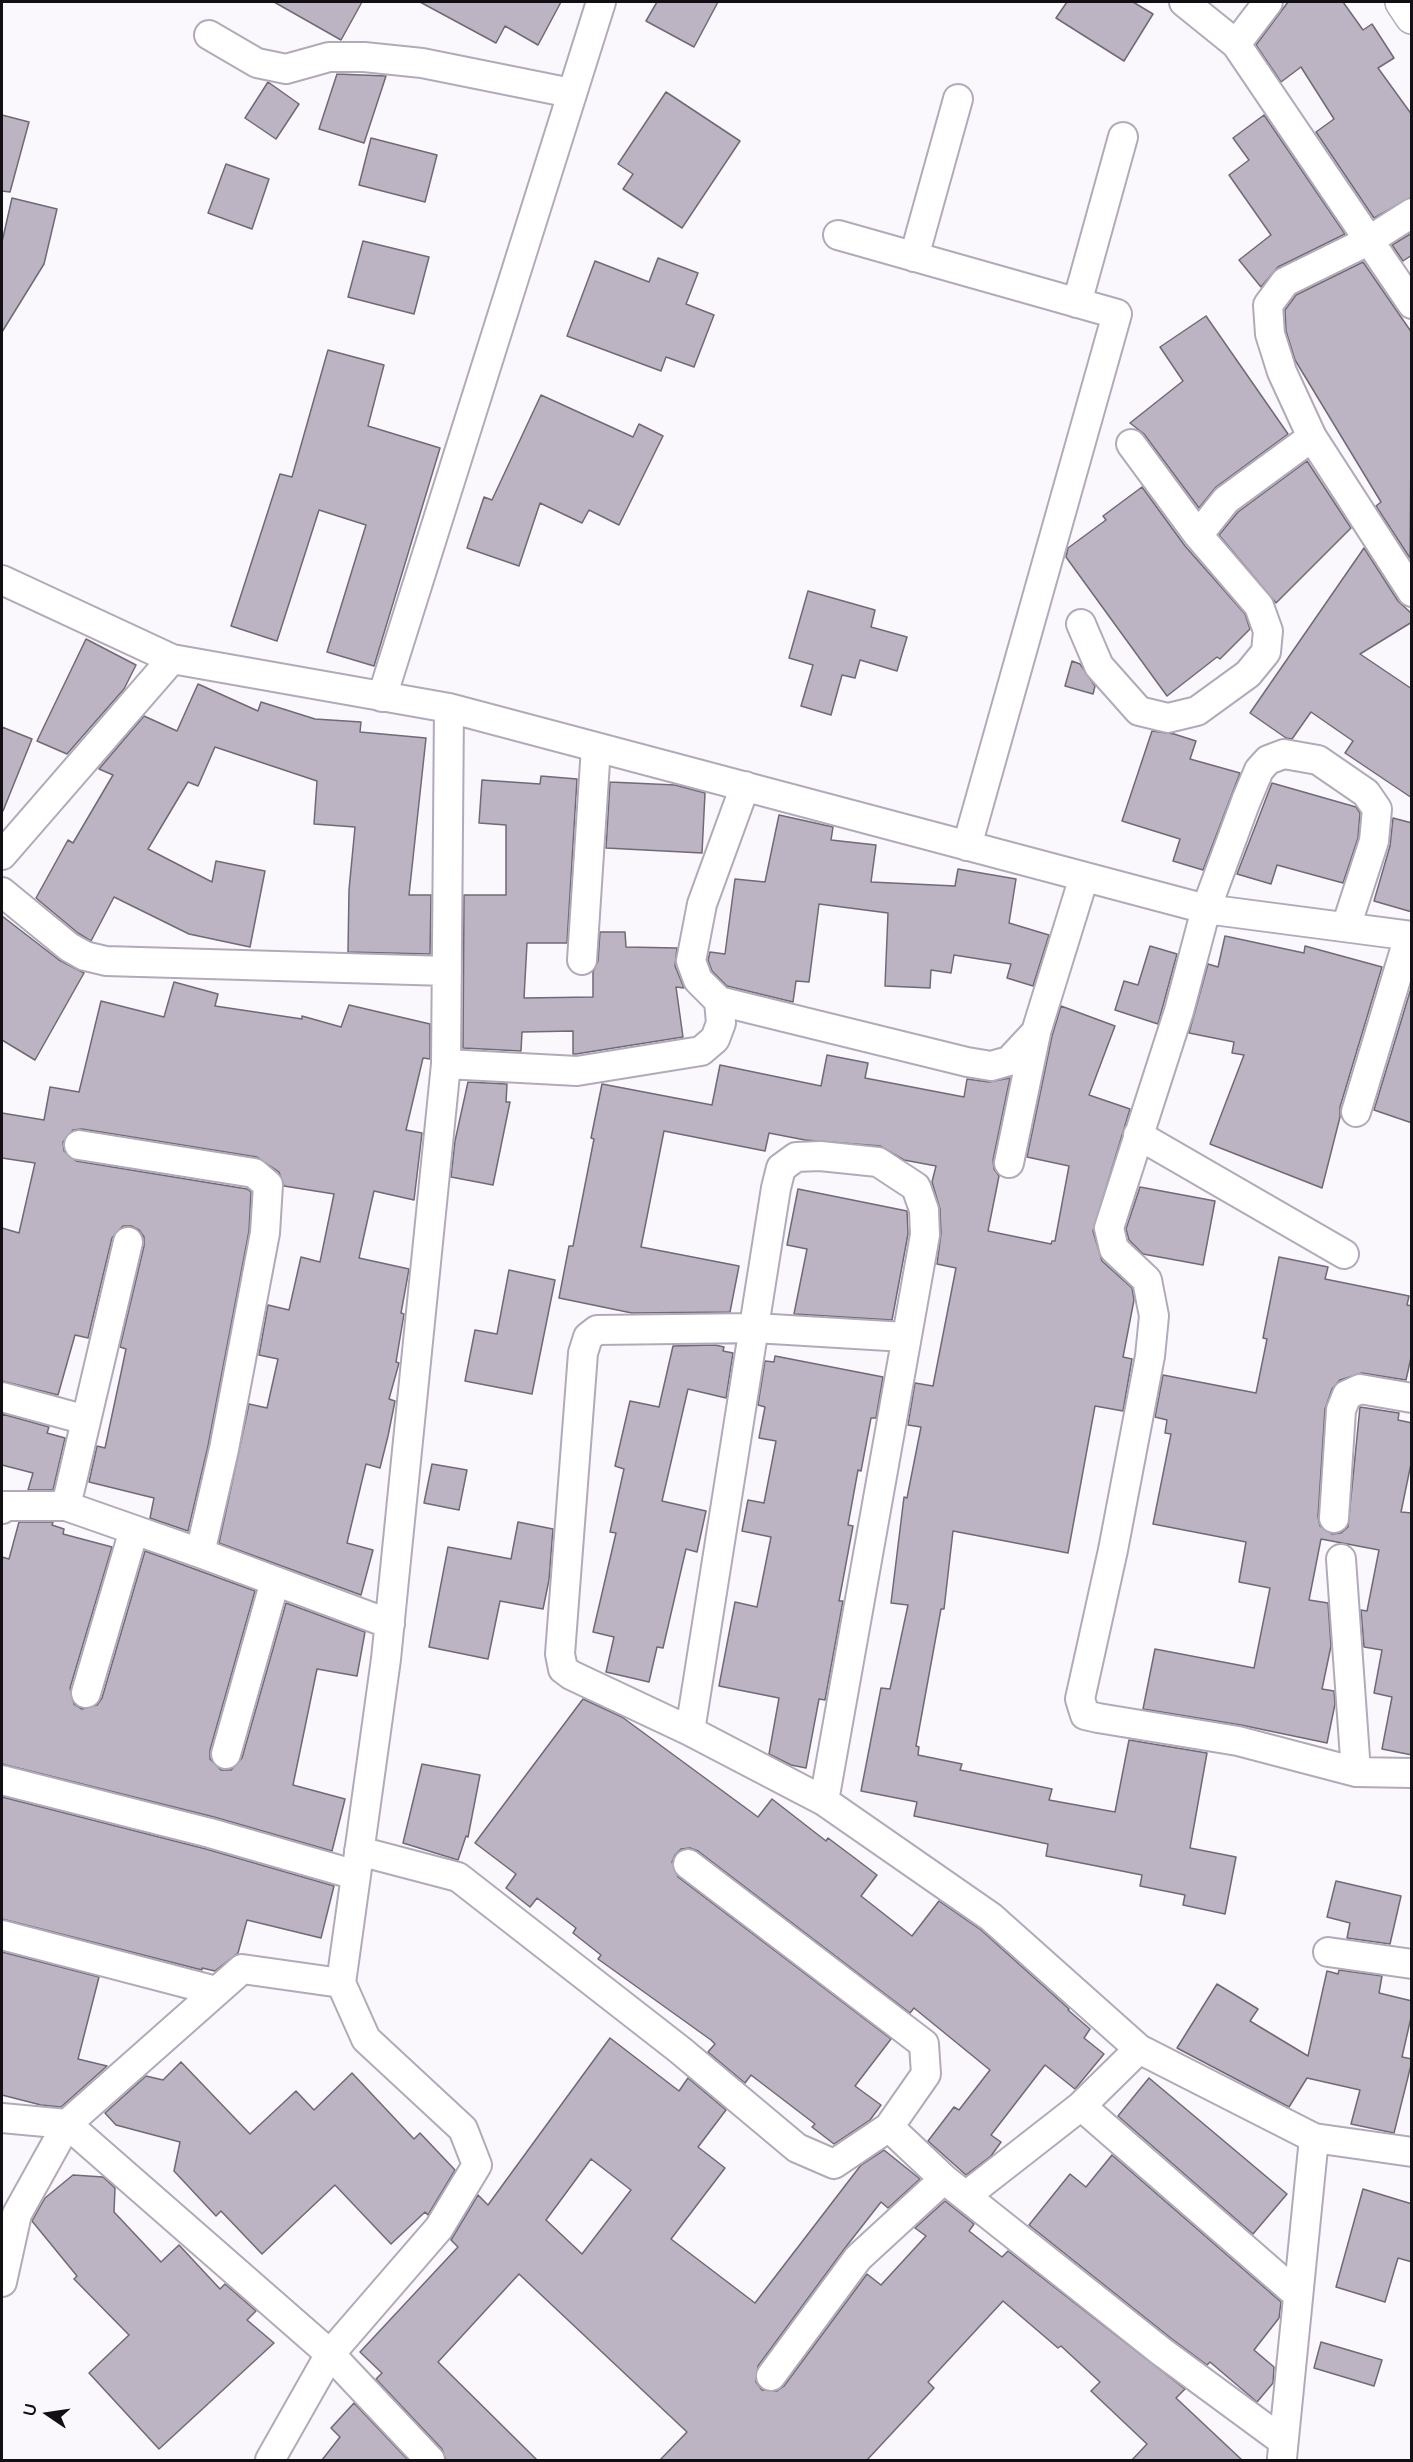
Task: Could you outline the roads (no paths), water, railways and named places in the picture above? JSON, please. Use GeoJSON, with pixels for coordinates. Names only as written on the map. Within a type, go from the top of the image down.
{"type":"FeatureCollection","features":[{"type":"Feature","properties":{"kind":"main road"},"geometry":{"type":"LineString","coordinates":[[1402,2],[1412,17]]}},
{"type":"Feature","properties":{"kind":"street"},"geometry":{"type":"LineString","coordinates":[[382,697],[601,2]]}},
{"type":"Feature","properties":{"kind":"street"},"geometry":{"type":"LineString","coordinates":[[1184,2],[1236,44],[1412,304]]}},
{"type":"Feature","properties":{"kind":"street"},"geometry":{"type":"LineString","coordinates":[[1236,44],[1268,2]]}},
{"type":"Feature","properties":{"kind":"street"},"geometry":{"type":"LineString","coordinates":[[208,35],[257,63],[286,69],[328,57],[364,57],[422,63],[571,93]]}},
{"type":"Feature","properties":{"kind":"street"},"geometry":{"type":"LineString","coordinates":[[914,257],[958,99]]}},
{"type":"Feature","properties":{"kind":"street"},"geometry":{"type":"LineString","coordinates":[[1077,303],[1123,137]]}},
{"type":"Feature","properties":{"kind":"street"},"geometry":{"type":"LineString","coordinates":[[1412,213],[1368,241],[1285,282],[1268,305],[1270,334],[1282,372],[1312,437],[1412,592]]}},
{"type":"Feature","properties":{"kind":"street"},"geometry":{"type":"LineString","coordinates":[[838,235],[1117,314],[967,846]]}},
{"type":"Feature","properties":{"kind":"street"},"geometry":{"type":"LineString","coordinates":[[1198,535],[1226,500],[1312,437]]}},
{"type":"Feature","properties":{"kind":"street"},"geometry":{"type":"LineString","coordinates":[[1081,624],[1099,666],[1139,711],[1168,718],[1197,711],[1248,674],[1266,652],[1268,631],[1259,606],[1198,535],[1131,444]]}},
{"type":"Feature","properties":{"kind":"street"},"geometry":{"type":"LineString","coordinates":[[2,580],[172,660],[449,708],[1206,909],[1410,936],[1356,1112]]}},
{"type":"Feature","properties":{"kind":"street"},"geometry":{"type":"LineString","coordinates":[[2,855],[172,660]]}},
{"type":"Feature","properties":{"kind":"street"},"geometry":{"type":"LineString","coordinates":[[270,2460],[330,2354],[439,2228],[477,2165],[463,2129],[366,2039],[341,1983],[390,1624],[446,1064],[449,708]]}},
{"type":"Feature","properties":{"kind":"street"},"geometry":{"type":"LineString","coordinates":[[582,960],[596,747]]}},
{"type":"Feature","properties":{"kind":"street"},"geometry":{"type":"LineString","coordinates":[[1346,927],[1374,841],[1377,809],[1366,793],[1318,760],[1284,754],[1268,760],[1259,770],[1206,909],[1179,1011],[1109,1228],[1114,1249],[1147,1280],[1154,1316],[1150,1356],[1113,1550],[1080,1699],[1085,1715],[1238,1741],[1356,1772],[1412,1773]]}},
{"type":"Feature","properties":{"kind":"street"},"geometry":{"type":"LineString","coordinates":[[745,786],[702,904],[692,961],[698,980],[719,1000],[991,1066],[1009,1061],[1036,1032]]}},
{"type":"Feature","properties":{"kind":"street"},"geometry":{"type":"LineString","coordinates":[[1009,1163],[1036,1032],[1084,877]]}},
{"type":"Feature","properties":{"kind":"street"},"geometry":{"type":"LineString","coordinates":[[2,892],[69,947],[85,956],[106,961],[447,971]]}},
{"type":"Feature","properties":{"kind":"street"},"geometry":{"type":"LineString","coordinates":[[446,1064],[577,1071],[702,1052],[715,1039],[721,1023],[719,1000]]}},
{"type":"Feature","properties":{"kind":"street"},"geometry":{"type":"LineString","coordinates":[[1138,1135],[1344,1254]]}},
{"type":"Feature","properties":{"kind":"street"},"geometry":{"type":"LineString","coordinates":[[79,1145],[254,1173],[268,1185],[266,1233],[224,1449],[200,1553]]}},
{"type":"Feature","properties":{"kind":"street"},"geometry":{"type":"LineString","coordinates":[[690,1731],[781,1168],[795,1157],[820,1156],[878,1162],[916,1187],[924,1210],[925,1236],[905,1337],[824,1801]]}},
{"type":"Feature","properties":{"kind":"street"},"geometry":{"type":"LineString","coordinates":[[66,1506],[128,1242]]}},
{"type":"Feature","properties":{"kind":"street"},"geometry":{"type":"LineString","coordinates":[[905,1337],[756,1328],[597,1330],[588,1337],[583,1353],[560,1654],[563,1669],[571,1675],[690,1731],[824,1801],[991,1917],[1140,2049],[1314,2138],[1412,2152]]}},
{"type":"Feature","properties":{"kind":"street"},"geometry":{"type":"LineString","coordinates":[[1334,1518],[1341,1410],[1347,1395],[1360,1389],[1412,1398]]}},
{"type":"Feature","properties":{"kind":"street"},"geometry":{"type":"LineString","coordinates":[[2,1397],[86,1420]]}},
{"type":"Feature","properties":{"kind":"street"},"geometry":{"type":"LineString","coordinates":[[2,1509],[4,1506],[66,1506],[390,1624]]}},
{"type":"Feature","properties":{"kind":"street"},"geometry":{"type":"LineString","coordinates":[[86,1693],[134,1530]]}},
{"type":"Feature","properties":{"kind":"street"},"geometry":{"type":"LineString","coordinates":[[1341,1559],[1356,1772]]}},
{"type":"Feature","properties":{"kind":"street"},"geometry":{"type":"LineString","coordinates":[[226,1754],[275,1581]]}},
{"type":"Feature","properties":{"kind":"street"},"geometry":{"type":"LineString","coordinates":[[2,1780],[210,1833],[358,1863],[458,1877],[680,2050],[797,2148],[834,2164],[889,2127],[926,2074],[924,2044],[688,1864]]}},
{"type":"Feature","properties":{"kind":"street"},"geometry":{"type":"LineString","coordinates":[[2,1935],[216,1991]]}},
{"type":"Feature","properties":{"kind":"street"},"geometry":{"type":"LineString","coordinates":[[1328,1952],[1412,1964]]}},
{"type":"Feature","properties":{"kind":"street"},"geometry":{"type":"LineString","coordinates":[[2,2283],[17,2214],[67,2124],[216,1991],[242,1969],[341,1983]]}},
{"type":"Feature","properties":{"kind":"street"},"geometry":{"type":"LineString","coordinates":[[771,2376],[858,2258],[955,2187],[1081,2106],[1140,2049]]}},
{"type":"Feature","properties":{"kind":"street"},"geometry":{"type":"LineString","coordinates":[[1081,2106],[1298,2295]]}},
{"type":"Feature","properties":{"kind":"street"},"geometry":{"type":"LineString","coordinates":[[2,2118],[67,2124],[330,2354],[430,2460]]}},
{"type":"Feature","properties":{"kind":"street"},"geometry":{"type":"LineString","coordinates":[[889,2127],[955,2187],[1282,2451]]}},
{"type":"Feature","properties":{"kind":"street"},"geometry":{"type":"LineString","coordinates":[[1282,2451],[1314,2138]]}}]}
